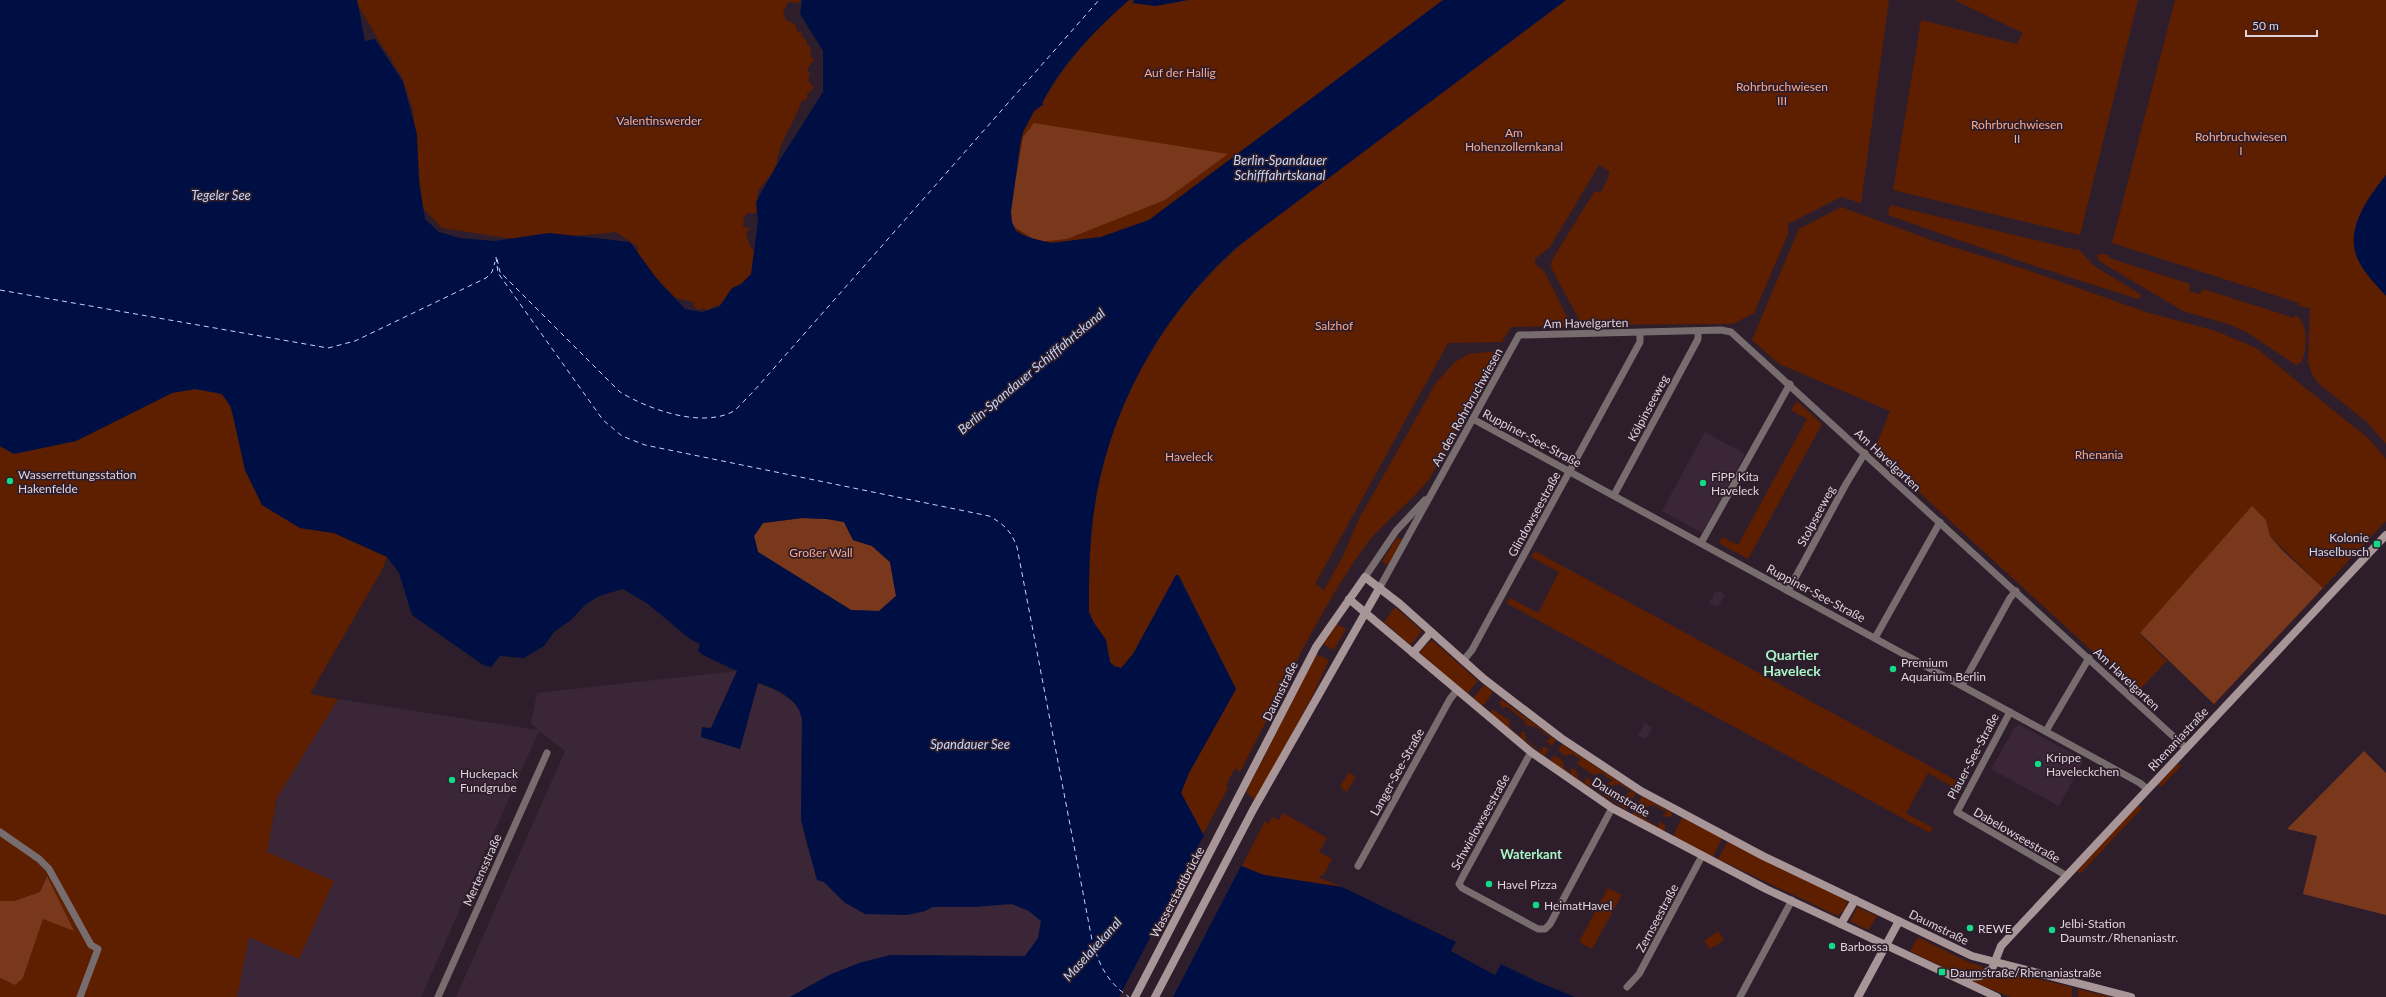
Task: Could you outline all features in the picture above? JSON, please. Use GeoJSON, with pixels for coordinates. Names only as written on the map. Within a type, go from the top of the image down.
{"type":"FeatureCollection","features":[{"type":"Feature","properties":{"kind":"main road","name":"Rhenaniastraße"},"geometry":{"type":"LineString","coordinates":[[1995,964],[2001,946],[2386,535]]}},
{"type":"Feature","properties":{"kind":"main road","name":"Daumstraße"},"geometry":{"type":"LineString","coordinates":[[1240,798],[1316,647],[1365,577],[1431,632],[1484,680],[1561,738],[1626,782],[1763,856],[1972,956],[1995,964],[2132,997]]}},
{"type":"Feature","properties":{"kind":"main road"},"geometry":{"type":"LineString","coordinates":[[1155,997],[1253,810],[1380,588]]}},
{"type":"Feature","properties":{"kind":"main road","name":"Daumstraße"},"geometry":{"type":"LineString","coordinates":[[1349,599],[1531,752],[1612,808],[1702,856],[1886,946],[1997,997]]}},
{"type":"Feature","properties":{"kind":"main road"},"geometry":{"type":"LineString","coordinates":[[1413,653],[1431,632]]}},
{"type":"Feature","properties":{"kind":"main road","name":"Wasserstadtbrücke"},"geometry":{"type":"LineString","coordinates":[[1135,997],[1240,798]]}},
{"type":"Feature","properties":{"kind":"main road"},"geometry":{"type":"LineString","coordinates":[[1841,924],[1855,900]]}},
{"type":"Feature","properties":{"kind":"main road","name":"Daumstraße"},"geometry":{"type":"LineString","coordinates":[[1886,946],[1899,921]]}},
{"type":"Feature","properties":{"kind":"main road"},"geometry":{"type":"LineString","coordinates":[[1858,997],[1886,946]]}},
{"type":"Feature","properties":{"kind":"main road"},"geometry":{"type":"LineString","coordinates":[[1955,978],[1980,976],[1992,970],[1995,964]]}},
{"type":"Feature","properties":{"kind":"street","name":"Am Havelgarten"},"geometry":{"type":"LineString","coordinates":[[1519,335],[1698,331],[1731,332],[1790,384],[2186,748]]}},
{"type":"Feature","properties":{"kind":"street","name":"Kölpinseeweg"},"geometry":{"type":"LineString","coordinates":[[1614,495],[1698,339],[1698,331]]}},
{"type":"Feature","properties":{"kind":"street","name":"Glindowseestraße"},"geometry":{"type":"LineString","coordinates":[[1463,661],[1472,650],[1640,342],[1640,333]]}},
{"type":"Feature","properties":{"kind":"street","name":"An den Rohrbruchwiesen"},"geometry":{"type":"LineString","coordinates":[[1380,588],[1519,335]]}},
{"type":"Feature","properties":{"kind":"street"},"geometry":{"type":"LineString","coordinates":[[1700,543],[1790,384]]}},
{"type":"Feature","properties":{"kind":"street","name":"Ruppiner-See-Straße"},"geometry":{"type":"LineString","coordinates":[[1473,419],[2046,731],[2140,783],[2148,789]]}},
{"type":"Feature","properties":{"kind":"street","name":"Stolpseeweg"},"geometry":{"type":"LineString","coordinates":[[1788,590],[1846,484],[1865,453]]}},
{"type":"Feature","properties":{"kind":"street","name":"An den Rohrbruchwiesen"},"geometry":{"type":"LineString","coordinates":[[1365,577],[1396,531],[1434,490]]}},
{"type":"Feature","properties":{"kind":"street"},"geometry":{"type":"LineString","coordinates":[[1875,638],[1940,522]]}},
{"type":"Feature","properties":{"kind":"street"},"geometry":{"type":"LineString","coordinates":[[1962,685],[2010,598],[2016,591]]}},
{"type":"Feature","properties":{"kind":"street"},"geometry":{"type":"LineString","coordinates":[[2046,731],[2089,658]]}},
{"type":"Feature","properties":{"kind":"street","name":"Langer-See-Straße"},"geometry":{"type":"LineString","coordinates":[[1358,866],[1450,699],[1457,690]]}},
{"type":"Feature","properties":{"kind":"street","name":"Plauer-See-Straße"},"geometry":{"type":"LineString","coordinates":[[1957,812],[2010,712]]}},
{"type":"Feature","properties":{"kind":"street","name":"Schwielowseestraße"},"geometry":{"type":"LineString","coordinates":[[1531,752],[1462,878],[1459,884],[1462,888],[1538,929],[1544,929],[1550,924],[1612,808]]}},
{"type":"Feature","properties":{"kind":"street","name":"Mertensstraße"},"geometry":{"type":"LineString","coordinates":[[438,997],[547,753]]}},
{"type":"Feature","properties":{"kind":"street","name":"Dabelowseestraße"},"geometry":{"type":"LineString","coordinates":[[1957,812],[2067,876]]}},
{"type":"Feature","properties":{"kind":"street"},"geometry":{"type":"LineString","coordinates":[[0,832],[38,859],[49,869],[91,946],[98,948],[80,997]]}},
{"type":"Feature","properties":{"kind":"street","name":"Zernseestraße"},"geometry":{"type":"LineString","coordinates":[[1628,987],[1639,974],[1702,856]]}},
{"type":"Feature","properties":{"kind":"street"},"geometry":{"type":"LineString","coordinates":[[1740,997],[1792,900]]}},
{"type":"Feature","properties":{"kind":"shaded area","name":"FiPP Kita Haveleck"},"geometry":{"type":"Polygon","coordinates":[[[1705,432],[1745,454],[1702,533],[1662,511],[1705,432]]]}},
{"type":"Feature","properties":{"kind":"shaded area"},"geometry":{"type":"Polygon","coordinates":[[[1719,591],[1725,594],[1718,607],[1709,603],[1715,592],[1718,593],[1719,591]]]}},
{"type":"Feature","properties":{"kind":"shaded area"},"geometry":{"type":"Polygon","coordinates":[[[737,671],[711,728],[740,749],[758,683],[779,692],[799,707],[802,719],[801,815],[804,835],[817,880],[824,882],[844,902],[864,913],[907,915],[925,911],[932,907],[979,907],[999,903],[1016,905],[1029,911],[1041,921],[1038,938],[1025,956],[890,955],[809,986],[790,997],[456,997],[565,751],[539,731],[421,997],[237,997],[249,937],[333,881],[267,852],[277,798],[338,699],[538,730],[531,723],[537,693],[737,671]]]}},
{"type":"Feature","properties":{"kind":"shaded area"},"geometry":{"type":"Polygon","coordinates":[[[1645,723],[1652,728],[1646,739],[1638,735],[1645,723]]]}},
{"type":"Feature","properties":{"kind":"shaded area","name":"Krippe Haveleckchen"},"geometry":{"type":"Polygon","coordinates":[[[2020,725],[2084,760],[2059,806],[1991,769],[2015,727],[2020,725]]]}},
{"type":"Feature","properties":{"kind":"green space","name":"Valentinswerder"},"geometry":{"type":"Polygon","coordinates":[[[355,0],[800,0],[799,3],[788,2],[783,13],[786,20],[795,24],[797,31],[802,32],[801,35],[807,41],[806,45],[810,46],[811,56],[814,60],[807,69],[810,74],[808,80],[814,88],[807,94],[807,99],[801,102],[779,151],[777,167],[758,191],[757,199],[759,210],[753,214],[749,212],[744,217],[743,227],[749,228],[746,234],[751,249],[755,251],[764,249],[743,289],[723,305],[715,306],[708,310],[704,308],[698,310],[693,305],[694,302],[676,298],[668,290],[665,290],[659,280],[637,258],[638,247],[614,231],[610,233],[520,240],[442,228],[422,207],[413,110],[402,77],[391,60],[392,57],[387,55],[388,51],[385,51],[355,0]]]}},
{"type":"Feature","properties":{"kind":"green space","name":"Auf der Hallig"},"geometry":{"type":"Polygon","coordinates":[[[1129,0],[1155,6],[1188,0],[1443,0],[1149,220],[1101,237],[1051,243],[1021,234],[1015,230],[1012,222],[1020,145],[1023,132],[1036,108],[1040,107],[1069,63],[1103,24],[1129,0]]]}},
{"type":"Feature","properties":{"kind":"green space"},"geometry":{"type":"Polygon","coordinates":[[[1566,0],[1889,0],[1861,203],[1841,197],[1788,224],[1788,234],[1754,313],[1733,324],[1582,325],[1551,267],[1552,260],[1594,192],[1602,191],[1610,172],[1599,165],[1550,247],[1535,259],[1535,264],[1544,271],[1567,317],[1565,326],[1511,327],[1502,342],[1448,343],[1315,584],[1324,590],[1342,558],[1360,517],[1436,383],[1454,363],[1468,354],[1499,351],[1430,478],[1423,487],[1372,537],[1330,600],[1240,772],[1235,768],[1226,785],[1228,788],[1203,834],[1181,792],[1189,773],[1236,689],[1179,575],[1176,575],[1133,654],[1121,668],[1113,666],[1110,662],[1106,640],[1094,623],[1089,612],[1093,518],[1101,475],[1113,433],[1129,393],[1149,355],[1173,319],[1200,286],[1230,255],[1263,227],[1566,0]]]}},
{"type":"Feature","properties":{"kind":"green space","name":"Rohrbruchwiesen II"},"geometry":{"type":"Polygon","coordinates":[[[1954,0],[2138,0],[2080,235],[1893,190],[1921,20],[2017,44],[2023,33],[1954,0]]]}},
{"type":"Feature","properties":{"kind":"green space","name":"Rohrbruchwiesen I"},"geometry":{"type":"Polygon","coordinates":[[[2175,0],[2386,0],[2386,444],[2367,422],[2319,384],[2312,374],[2308,362],[2310,308],[2298,306],[2299,303],[2112,243],[2175,0]]]}},
{"type":"Feature","properties":{"kind":"green space"},"geometry":{"type":"Polygon","coordinates":[[[1034,123],[1228,154],[1165,200],[1067,239],[1038,242],[1008,223],[1023,137],[1034,123]]]}},
{"type":"Feature","properties":{"kind":"green space"},"geometry":{"type":"Polygon","coordinates":[[[1890,205],[2076,250],[2077,248],[2094,266],[2137,292],[2141,295],[2140,298],[2138,299],[2044,269],[1888,215],[1890,205]]]}},
{"type":"Feature","properties":{"kind":"green space","name":"Rhenania"},"geometry":{"type":"Polygon","coordinates":[[[1841,207],[1937,242],[2024,269],[2146,312],[2216,331],[2256,348],[2369,439],[2386,459],[2386,521],[2323,588],[2270,536],[2266,520],[2140,634],[2167,661],[2139,690],[2107,659],[2102,660],[1874,451],[1890,411],[1779,364],[1752,340],[1799,229],[1841,207]]]}},
{"type":"Feature","properties":{"kind":"green space"},"geometry":{"type":"Polygon","coordinates":[[[2097,255],[2109,255],[2109,258],[2190,284],[2189,291],[2200,294],[2203,289],[2294,318],[2295,315],[2303,324],[2306,336],[2302,362],[2296,365],[2248,333],[2231,325],[2183,311],[2099,261],[2097,255]]]}},
{"type":"Feature","properties":{"kind":"green space"},"geometry":{"type":"Polygon","coordinates":[[[195,389],[218,392],[227,400],[235,421],[245,470],[262,505],[300,528],[334,533],[387,557],[383,568],[310,694],[338,699],[277,798],[267,852],[334,881],[299,959],[249,937],[237,997],[0,997],[0,978],[15,985],[23,978],[43,919],[73,930],[46,876],[40,892],[14,901],[0,901],[0,447],[15,453],[76,441],[172,393],[195,389]]]}},
{"type":"Feature","properties":{"kind":"green space"},"geometry":{"type":"Polygon","coordinates":[[[1797,401],[1822,424],[1748,559],[1719,543],[1722,537],[1738,545],[1807,419],[1791,410],[1797,401]]]}},
{"type":"Feature","properties":{"kind":"green space"},"geometry":{"type":"Polygon","coordinates":[[[2252,506],[2266,520],[2270,536],[2282,550],[2323,588],[2214,704],[2140,633],[2252,506]]]}},
{"type":"Feature","properties":{"kind":"green space","name":"Großer Wall"},"geometry":{"type":"Polygon","coordinates":[[[802,518],[827,519],[844,522],[853,540],[872,546],[890,562],[896,596],[879,611],[851,610],[758,552],[754,536],[763,523],[802,518]]]}},
{"type":"Feature","properties":{"kind":"green space"},"geometry":{"type":"Polygon","coordinates":[[[1397,537],[1402,540],[1388,565],[1382,562],[1397,537]]]}},
{"type":"Feature","properties":{"kind":"green space"},"geometry":{"type":"Polygon","coordinates":[[[1535,551],[1959,782],[1955,788],[1928,773],[1906,813],[1933,828],[1930,833],[1506,603],[1510,598],[1538,613],[1559,572],[1531,557],[1535,551]]]}},
{"type":"Feature","properties":{"kind":"green space"},"geometry":{"type":"Polygon","coordinates":[[[1395,607],[1422,631],[1410,645],[1384,622],[1395,607]]]}},
{"type":"Feature","properties":{"kind":"green space"},"geometry":{"type":"Polygon","coordinates":[[[1335,623],[1346,629],[1334,650],[1322,643],[1335,623]]]}},
{"type":"Feature","properties":{"kind":"green space"},"geometry":{"type":"Polygon","coordinates":[[[1432,640],[1478,681],[1467,694],[1420,653],[1423,647],[1432,640]]]}},
{"type":"Feature","properties":{"kind":"green space"},"geometry":{"type":"Polygon","coordinates":[[[1316,654],[1329,660],[1312,697],[1256,799],[1254,799],[1246,792],[1316,654]]]}},
{"type":"Feature","properties":{"kind":"green space"},"geometry":{"type":"Polygon","coordinates":[[[1484,685],[1493,692],[1483,706],[1473,698],[1484,685]]]}},
{"type":"Feature","properties":{"kind":"green space"},"geometry":{"type":"Polygon","coordinates":[[[1501,699],[1556,740],[1552,746],[1546,741],[1551,738],[1536,727],[1525,725],[1526,722],[1507,707],[1503,708],[1500,704],[1501,699]]]}},
{"type":"Feature","properties":{"kind":"green space"},"geometry":{"type":"Polygon","coordinates":[[[1492,709],[1509,720],[1510,728],[1521,737],[1521,732],[1525,732],[1526,740],[1541,752],[1543,746],[1549,750],[1544,756],[1490,713],[1492,709]]]}},
{"type":"Feature","properties":{"kind":"green space"},"geometry":{"type":"Polygon","coordinates":[[[1562,744],[1636,793],[1632,799],[1626,795],[1631,791],[1619,784],[1611,786],[1608,783],[1613,781],[1601,773],[1594,775],[1576,763],[1581,760],[1573,754],[1565,756],[1558,750],[1562,744]]]}},
{"type":"Feature","properties":{"kind":"green space"},"geometry":{"type":"Polygon","coordinates":[[[2364,751],[2386,773],[2386,915],[2303,894],[2317,836],[2287,829],[2364,751]]]}},
{"type":"Feature","properties":{"kind":"green space"},"geometry":{"type":"Polygon","coordinates":[[[1554,755],[1562,760],[1564,768],[1571,774],[1571,768],[1576,770],[1578,778],[1586,783],[1585,778],[1590,780],[1592,788],[1604,795],[1604,790],[1607,790],[1610,799],[1622,806],[1622,800],[1630,804],[1626,810],[1550,761],[1554,755]]]}},
{"type":"Feature","properties":{"kind":"green space"},"geometry":{"type":"Polygon","coordinates":[[[2177,764],[2181,766],[2161,787],[2158,784],[2177,764]]]}},
{"type":"Feature","properties":{"kind":"green space"},"geometry":{"type":"Polygon","coordinates":[[[1349,772],[1356,777],[1347,792],[1340,787],[1349,772]]]}},
{"type":"Feature","properties":{"kind":"green space"},"geometry":{"type":"Polygon","coordinates":[[[1642,796],[1672,813],[1672,817],[1662,816],[1667,812],[1654,805],[1646,807],[1638,803],[1642,796]]]}},
{"type":"Feature","properties":{"kind":"green space"},"geometry":{"type":"Polygon","coordinates":[[[2138,805],[2142,808],[2080,874],[2077,871],[2138,805]]]}},
{"type":"Feature","properties":{"kind":"green space"},"geometry":{"type":"Polygon","coordinates":[[[1635,807],[1644,812],[1646,820],[1658,827],[1660,821],[1665,826],[1665,830],[1661,830],[1632,814],[1635,807]]]}},
{"type":"Feature","properties":{"kind":"green space"},"geometry":{"type":"Polygon","coordinates":[[[1283,813],[1327,838],[1319,852],[1332,859],[1324,874],[1318,877],[1342,887],[1264,875],[1242,866],[1265,821],[1268,824],[1272,817],[1279,820],[1283,813]]]}},
{"type":"Feature","properties":{"kind":"green space"},"geometry":{"type":"Polygon","coordinates":[[[1682,818],[1722,838],[1713,857],[1676,838],[1674,834],[1682,818]]]}},
{"type":"Feature","properties":{"kind":"green space"},"geometry":{"type":"Polygon","coordinates":[[[1728,841],[1847,901],[1845,910],[1838,916],[1718,859],[1728,841]]]}},
{"type":"Feature","properties":{"kind":"green space"},"geometry":{"type":"Polygon","coordinates":[[[47,876],[74,931],[43,919],[23,978],[15,985],[0,978],[0,901],[14,901],[40,892],[47,876]]]}},
{"type":"Feature","properties":{"kind":"green space"},"geometry":{"type":"Polygon","coordinates":[[[1608,888],[1622,895],[1592,949],[1579,942],[1608,888]]]}},
{"type":"Feature","properties":{"kind":"green space"},"geometry":{"type":"Polygon","coordinates":[[[1857,907],[1877,916],[1868,930],[1850,921],[1857,907]]]}},
{"type":"Feature","properties":{"kind":"green space"},"geometry":{"type":"Polygon","coordinates":[[[1718,931],[1724,940],[1710,949],[1704,941],[1718,931]]]}},
{"type":"Feature","properties":{"kind":"green space"},"geometry":{"type":"Polygon","coordinates":[[[1918,937],[1970,963],[1982,966],[1983,970],[1967,975],[1958,974],[1910,951],[1918,937]]]}},
{"type":"Feature","properties":{"kind":"green space"},"geometry":{"type":"Polygon","coordinates":[[[2002,971],[2072,987],[2072,997],[2011,997],[1975,983],[1975,981],[2002,971]]]}},
{"type":"Feature","properties":{"kind":"green space"},"geometry":{"type":"Polygon","coordinates":[[[2078,989],[2111,997],[2078,997],[2078,989]]]}},
{"type":"Feature","properties":{"kind":"water"},"geometry":{"type":"Polygon","coordinates":[[[0,0],[357,0],[365,41],[375,39],[403,82],[417,134],[419,181],[425,219],[439,232],[460,238],[495,241],[549,233],[630,242],[657,279],[685,309],[702,312],[719,307],[732,288],[741,284],[751,274],[758,221],[756,202],[776,166],[823,92],[823,51],[800,14],[802,0],[1129,0],[1092,35],[1070,60],[1050,88],[1042,103],[1044,104],[1034,111],[1023,132],[1011,212],[1012,222],[1016,231],[1027,237],[1051,243],[1101,237],[1149,220],[1443,0],[1566,0],[1238,246],[1210,273],[1184,303],[1161,335],[1141,369],[1124,404],[1110,441],[1100,479],[1093,518],[1090,553],[1089,612],[1094,623],[1106,640],[1110,662],[1114,666],[1121,668],[1133,654],[1176,575],[1178,575],[1236,689],[1189,773],[1181,793],[1203,834],[1241,866],[1264,875],[1342,887],[1456,942],[1451,951],[1495,975],[1501,964],[1538,982],[1575,997],[790,997],[829,975],[859,963],[890,955],[1025,956],[1038,938],[1041,921],[1029,911],[1012,904],[973,907],[932,907],[925,911],[907,915],[865,914],[844,902],[824,882],[817,880],[801,820],[802,719],[800,712],[792,700],[786,695],[758,683],[740,749],[701,737],[702,727],[711,728],[737,671],[703,655],[698,651],[700,644],[690,639],[648,604],[623,589],[599,596],[585,605],[571,620],[554,632],[544,646],[524,658],[500,656],[491,667],[483,665],[412,615],[399,573],[387,557],[334,533],[300,528],[262,505],[245,470],[231,407],[222,394],[195,389],[172,393],[76,441],[14,454],[0,446],[0,0]],[[802,518],[763,523],[754,536],[758,552],[851,610],[879,611],[896,596],[890,562],[872,546],[853,540],[844,522],[827,519],[802,518]]]}},
{"type":"Feature","properties":{"kind":"water"},"geometry":{"type":"Polygon","coordinates":[[[1135,0],[1188,0],[1155,6],[1132,3],[1135,0]]]}},
{"type":"Feature","properties":{"kind":"water"},"geometry":{"type":"Polygon","coordinates":[[[2386,175],[2386,296],[2368,276],[2359,262],[2355,250],[2354,239],[2359,216],[2372,194],[2386,175]]]}},
{"type":"Feature","properties":{"kind":"pier"},"geometry":{"type":"Polygon","coordinates":[[[1205,833],[1242,864],[1173,997],[1119,997],[1205,833]]]}},
{"type":"Feature","properties":{"kind":"pier"},"geometry":{"type":"Polygon","coordinates":[[[1457,940],[1454,950],[1494,973],[1502,962],[1495,975],[1451,951],[1457,940]]]}},
{"type":"Feature","properties":{"kind":"ferry route"},"geometry":{"type":"LineString","coordinates":[[497,259],[500,272],[620,392],[645,405],[659,410],[690,417],[705,418],[732,412],[752,393],[1099,0]]}},
{"type":"Feature","properties":{"kind":"ferry route"},"geometry":{"type":"LineString","coordinates":[[496,257],[498,273],[603,420],[622,436],[645,445],[989,516],[1006,528],[1017,547],[1092,940],[1101,965],[1109,979],[1129,997]]}},
{"type":"Feature","properties":{"kind":"ferry route"},"geometry":{"type":"LineString","coordinates":[[0,290],[328,348],[355,341],[486,278],[492,272],[495,262]]}},
{"type":"Feature","properties":{"kind":"place","name":"Wasserrettungsstation Hakenfelde"},"geometry":{"type":"Point","coordinates":[10,481]}},
{"type":"Feature","properties":{"kind":"place","name":"FiPP Kita Haveleck"},"geometry":{"type":"Point","coordinates":[1703,483]}},
{"type":"Feature","properties":{"kind":"place","name":"Kolonie Haselbusch"},"geometry":{"type":"Point","coordinates":[2377,544]}},
{"type":"Feature","properties":{"kind":"place","name":"Premium Aquarium Berlin"},"geometry":{"type":"Point","coordinates":[1893,669]}},
{"type":"Feature","properties":{"kind":"place","name":"Krippe Haveleckchen"},"geometry":{"type":"Point","coordinates":[2038,764]}},
{"type":"Feature","properties":{"kind":"place","name":"Huckepack Fundgrube"},"geometry":{"type":"Point","coordinates":[452,780]}},
{"type":"Feature","properties":{"kind":"place","name":"Havel Pizza"},"geometry":{"type":"Point","coordinates":[1489,884]}},
{"type":"Feature","properties":{"kind":"place","name":"HeimatHavel"},"geometry":{"type":"Point","coordinates":[1536,905]}},
{"type":"Feature","properties":{"kind":"place","name":"REWE"},"geometry":{"type":"Point","coordinates":[1970,928]}},
{"type":"Feature","properties":{"kind":"place","name":"Jelbi-Station Daumstr./Rhenaniastr."},"geometry":{"type":"Point","coordinates":[2052,930]}},
{"type":"Feature","properties":{"kind":"place","name":"Barbossa"},"geometry":{"type":"Point","coordinates":[1832,946]}},
{"type":"Feature","properties":{"kind":"place","name":"Daumstraße/Rhenaniastraße"},"geometry":{"type":"Point","coordinates":[1942,972]}},
{"type":"Feature","properties":{"kind":"district","name":"Quartier Haveleck"},"geometry":{"type":"Point","coordinates":[1792,662]}},
{"type":"Feature","properties":{"kind":"district","name":"Waterkant"},"geometry":{"type":"Point","coordinates":[1531,854]}},
{"type":"Feature","properties":{"kind":"park label","name":"Rohrbruchwiesen III"},"geometry":{"type":"Point","coordinates":[1782,93]}},
{"type":"Feature","properties":{"kind":"park label","name":"Am Hohenzollernkanal"},"geometry":{"type":"Point","coordinates":[1514,139]}},
{"type":"Feature","properties":{"kind":"park label","name":"Salzhof"},"geometry":{"type":"Point","coordinates":[1334,325]}},
{"type":"Feature","properties":{"kind":"park label","name":"Haveleck"},"geometry":{"type":"Point","coordinates":[1189,456]}},
{"type":"Feature","properties":{"kind":"water label","name":"Berlin-Spandauer Schifffahrtskanal"},"geometry":{"type":"Point","coordinates":[1280,168]}},
{"type":"Feature","properties":{"kind":"water label","name":"Tegeler See"},"geometry":{"type":"Point","coordinates":[221,195]}},
{"type":"Feature","properties":{"kind":"water label","name":"Berlin-Spandauer Schifffahrtskanal"},"geometry":{"type":"Point","coordinates":[1031,371]}},
{"type":"Feature","properties":{"kind":"water label","name":"Spandauer See"},"geometry":{"type":"Point","coordinates":[970,744]}},
{"type":"Feature","properties":{"kind":"water label","name":"Maselakekanal"},"geometry":{"type":"Point","coordinates":[1092,949]}}]}
